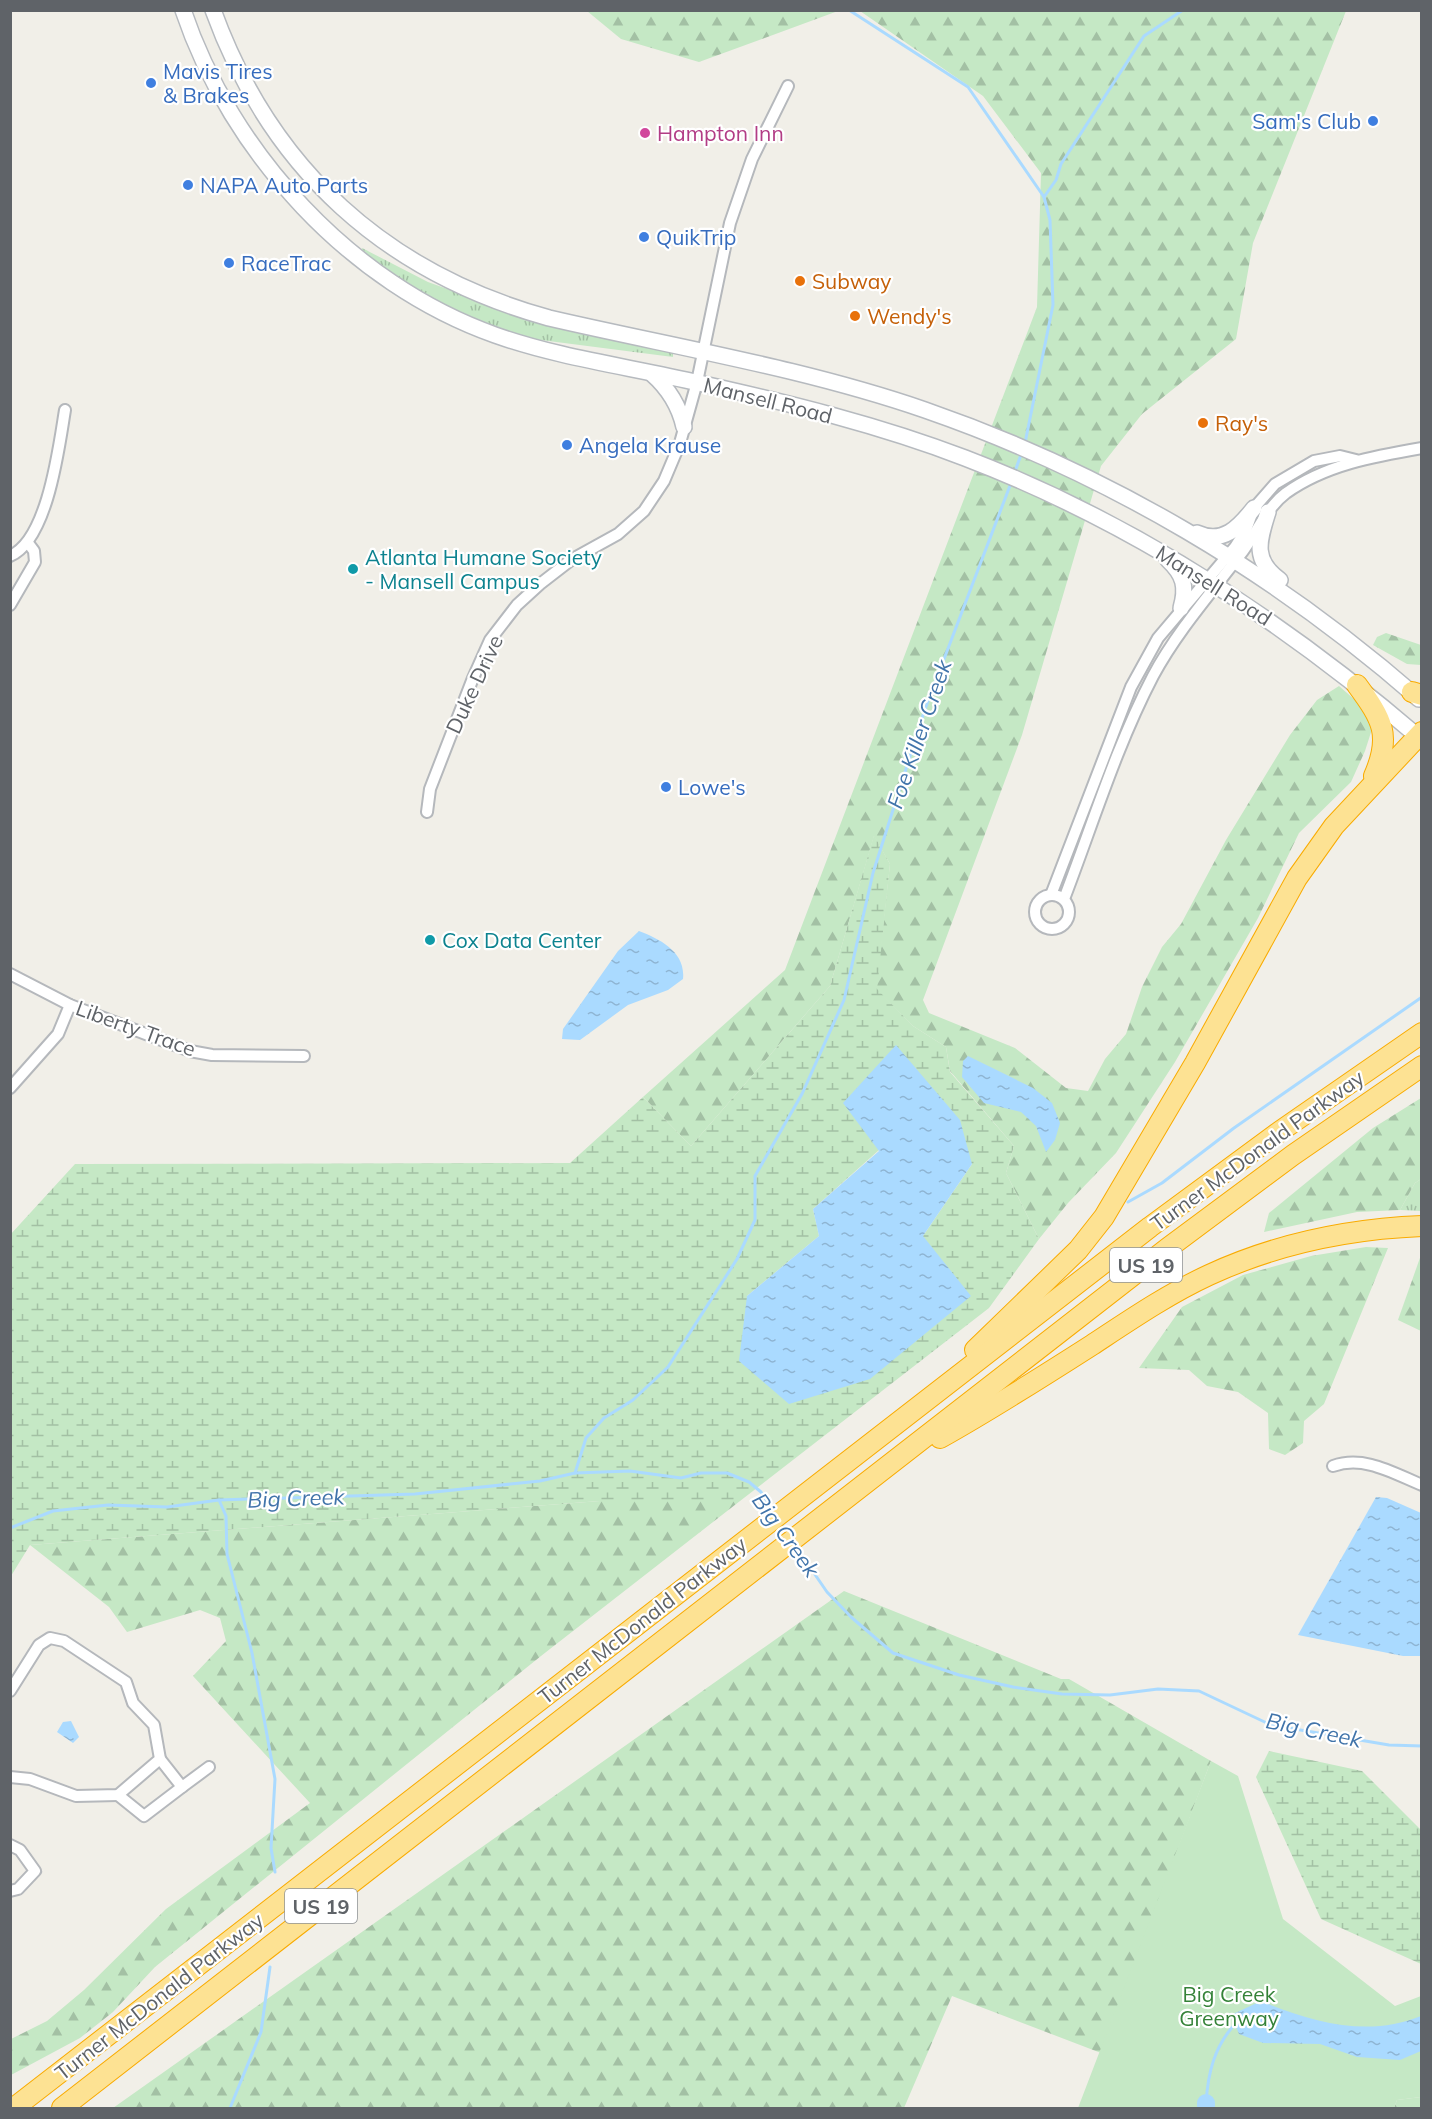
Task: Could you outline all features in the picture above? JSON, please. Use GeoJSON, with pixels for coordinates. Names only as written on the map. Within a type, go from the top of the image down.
{"type":"FeatureCollection","features":[{"type":"Feature","properties":{"kind":"highway"},"geometry":{"type":"LineString","coordinates":[[1357,685],[1378,715],[1384,734],[1382,755],[1368,790]]}},
{"type":"Feature","properties":{"kind":"highway"},"geometry":{"type":"LineString","coordinates":[[916,1409],[1078,1250],[1104,1216],[1196,1063],[1297,878],[1334,826],[1420,736]]}},
{"type":"Feature","properties":{"kind":"highway","name":"Turner McDonald Parkway"},"geometry":{"type":"LineString","coordinates":[[14,2109],[744,1541],[1237,1162],[1422,1034]]}},
{"type":"Feature","properties":{"kind":"highway","name":"Turner McDonald Parkway"},"geometry":{"type":"LineString","coordinates":[[62,2109],[1250,1186],[1422,1066]]}},
{"type":"Feature","properties":{"kind":"highway"},"geometry":{"type":"LineString","coordinates":[[878,1474],[994,1407],[1165,1298],[1209,1275],[1256,1256],[1320,1238],[1382,1228],[1422,1226]]}},
{"type":"Feature","properties":{"kind":"main road","name":"Mansell Road"},"geometry":{"type":"LineString","coordinates":[[183,10],[201,59],[217,92],[255,151],[278,181],[326,229],[358,256],[436,308],[494,334],[554,352],[796,404],[964,458],[1053,495],[1150,544],[1212,582],[1284,630],[1420,736]]}},
{"type":"Feature","properties":{"kind":"main road","name":"Mansell Road"},"geometry":{"type":"LineString","coordinates":[[213,10],[249,91],[312,180],[356,222],[446,279],[517,309],[851,388],[924,410],[1067,468],[1166,519],[1231,558],[1323,621],[1418,696]]}},
{"type":"Feature","properties":{"kind":"main road"},"geometry":{"type":"LineString","coordinates":[[650,372],[666,387],[681,410],[684,427]]}},
{"type":"Feature","properties":{"kind":"main road"},"geometry":{"type":"LineString","coordinates":[[1166,519],[1206,537],[1217,537],[1237,528],[1261,510]]}},
{"type":"Feature","properties":{"kind":"main road"},"geometry":{"type":"LineString","coordinates":[[1261,510],[1260,545],[1264,566],[1311,602],[1323,621]]}},
{"type":"Feature","properties":{"kind":"main road"},"geometry":{"type":"LineString","coordinates":[[1150,544],[1181,574],[1185,594],[1181,608]]}},
{"type":"Feature","properties":{"kind":"street","name":"Duke Drive"},"geometry":{"type":"LineString","coordinates":[[427,812],[430,789],[490,640],[517,605],[540,584],[571,560],[618,534],[644,511],[664,481],[684,427],[697,382],[730,223],[752,159],[788,86]]}},
{"type":"Feature","properties":{"kind":"street"},"geometry":{"type":"LineString","coordinates":[[10,556],[28,543],[51,487],[65,410]]}},
{"type":"Feature","properties":{"kind":"street"},"geometry":{"type":"LineString","coordinates":[[1261,510],[1302,483],[1342,468],[1356,460],[1422,448]]}},
{"type":"Feature","properties":{"kind":"street"},"geometry":{"type":"LineString","coordinates":[[1064,900],[1130,727],[1152,678],[1212,582],[1231,558],[1275,484],[1293,472],[1329,458],[1340,456],[1356,460]]}},
{"type":"Feature","properties":{"kind":"street"},"geometry":{"type":"LineString","coordinates":[[1293,472],[1302,483]]}},
{"type":"Feature","properties":{"kind":"street"},"geometry":{"type":"LineString","coordinates":[[10,605],[35,562],[34,551],[28,543]]}},
{"type":"Feature","properties":{"kind":"street"},"geometry":{"type":"LineString","coordinates":[[1051,895],[1135,679],[1158,638],[1181,608],[1212,582]]}},
{"type":"Feature","properties":{"kind":"street"},"geometry":{"type":"LineString","coordinates":[[1051,895],[1064,900],[1068,905],[1068,919],[1060,928],[1048,929],[1038,924],[1034,913],[1039,900],[1051,895]]}},
{"type":"Feature","properties":{"kind":"street","name":"Liberty Trace"},"geometry":{"type":"LineString","coordinates":[[10,974],[70,1005],[190,1051],[212,1054],[304,1056]]}},
{"type":"Feature","properties":{"kind":"street"},"geometry":{"type":"LineString","coordinates":[[10,1088],[58,1034],[70,1005]]}},
{"type":"Feature","properties":{"kind":"street"},"geometry":{"type":"LineString","coordinates":[[1333,1466],[1344,1462],[1368,1463],[1422,1485]]}},
{"type":"Feature","properties":{"kind":"street"},"geometry":{"type":"LineString","coordinates":[[10,1691],[39,1645],[50,1638],[64,1641],[126,1682],[133,1703],[154,1725],[160,1759],[182,1786]]}},
{"type":"Feature","properties":{"kind":"street"},"geometry":{"type":"LineString","coordinates":[[10,1777],[30,1779],[76,1796],[118,1795],[160,1759]]}},
{"type":"Feature","properties":{"kind":"street"},"geometry":{"type":"LineString","coordinates":[[118,1795],[144,1816],[209,1767]]}},
{"type":"Feature","properties":{"kind":"street"},"geometry":{"type":"LineString","coordinates":[[10,1845],[20,1850],[35,1871],[18,1889],[10,1892]]}},
{"type":"Feature","properties":{"kind":"green space"},"geometry":{"type":"Polygon","coordinates":[[[587,11],[838,11],[699,62],[621,39],[587,11]]]}},
{"type":"Feature","properties":{"kind":"green space"},"geometry":{"type":"Polygon","coordinates":[[[860,11],[1346,11],[1253,243],[1236,339],[1142,414],[1101,466],[1022,735],[923,1000],[929,1013],[1015,1048],[1066,1088],[1088,1091],[1105,1059],[1126,1034],[1142,987],[1162,947],[1181,924],[1226,840],[1290,735],[1317,700],[1339,686],[1370,713],[1373,726],[1351,782],[1299,833],[1258,918],[1175,1062],[1116,1153],[1068,1203],[1039,1239],[1006,1173],[1014,1146],[950,1071],[946,1047],[913,1026],[876,989],[890,864],[874,836],[830,986],[691,1146],[643,1097],[785,970],[1037,307],[1041,173],[983,96],[860,11]]]}},
{"type":"Feature","properties":{"kind":"green space"},"geometry":{"type":"Polygon","coordinates":[[[362,248],[428,282],[475,299],[673,352],[673,357],[533,339],[509,332],[464,314],[422,292],[361,251],[362,248]]]}},
{"type":"Feature","properties":{"kind":"green space"},"geometry":{"type":"Polygon","coordinates":[[[1386,633],[1421,645],[1421,665],[1407,664],[1373,645],[1377,637],[1386,633]]]}},
{"type":"Feature","properties":{"kind":"green space"},"geometry":{"type":"Polygon","coordinates":[[[874,835],[890,864],[877,989],[913,1026],[946,1047],[950,1072],[1014,1146],[1006,1173],[1039,1239],[989,1308],[740,1501],[600,1501],[30,1545],[11,1576],[10,1235],[75,1164],[570,1163],[643,1097],[691,1146],[830,986],[874,835]],[[879,1150],[813,1209],[819,1236],[747,1296],[923,1236],[972,1164],[879,1150]]]}},
{"type":"Feature","properties":{"kind":"green space"},"geometry":{"type":"Polygon","coordinates":[[[1421,1098],[1421,1179],[1415,1183],[1400,1210],[1357,1212],[1264,1232],[1269,1213],[1373,1128],[1421,1098]]]}},
{"type":"Feature","properties":{"kind":"green space"},"geometry":{"type":"Polygon","coordinates":[[[1421,1179],[1421,1211],[1400,1210],[1415,1183],[1421,1179]]]}},
{"type":"Feature","properties":{"kind":"green space"},"geometry":{"type":"Polygon","coordinates":[[[1366,1247],[1388,1248],[1324,1404],[1304,1421],[1303,1443],[1285,1455],[1269,1449],[1268,1413],[1238,1392],[1207,1386],[1189,1370],[1139,1368],[1182,1307],[1243,1275],[1311,1256],[1366,1247]]]}},
{"type":"Feature","properties":{"kind":"green space"},"geometry":{"type":"Polygon","coordinates":[[[1421,1255],[1422,1331],[1398,1320],[1421,1255]]]}},
{"type":"Feature","properties":{"kind":"green space"},"geometry":{"type":"Polygon","coordinates":[[[600,1501],[740,1501],[541,1656],[155,1967],[113,2012],[80,2038],[11,2075],[11,2039],[47,2021],[84,1990],[166,1909],[310,1803],[193,1676],[226,1641],[220,1618],[200,1610],[127,1632],[109,1607],[30,1545],[600,1501]]]}},
{"type":"Feature","properties":{"kind":"green space"},"geometry":{"type":"Polygon","coordinates":[[[844,1591],[1061,1679],[1069,1679],[1211,1761],[1101,2053],[952,1996],[904,2108],[113,2108],[844,1591]]]}},
{"type":"Feature","properties":{"kind":"green space"},"geometry":{"type":"Polygon","coordinates":[[[1269,1751],[1362,1771],[1421,1830],[1421,1964],[1321,1919],[1256,1777],[1269,1751]]]}},
{"type":"Feature","properties":{"kind":"green space","name":"Big Creek Greenway"},"geometry":{"type":"Polygon","coordinates":[[[1211,1761],[1238,1776],[1283,1919],[1395,2006],[1421,1996],[1421,2097],[1397,2100],[1394,2108],[1078,2108],[1211,1761]]]}},
{"type":"Feature","properties":{"kind":"green space"},"geometry":{"type":"Polygon","coordinates":[[[1421,2097],[1421,2108],[1394,2108],[1397,2100],[1421,2097]]]}},
{"type":"Feature","properties":{"kind":"water"},"geometry":{"type":"Polygon","coordinates":[[[639,931],[655,938],[676,954],[683,970],[683,979],[668,990],[628,1005],[580,1040],[562,1039],[563,1029],[618,951],[639,931]]]}},
{"type":"Feature","properties":{"kind":"water"},"geometry":{"type":"Polygon","coordinates":[[[896,1045],[960,1120],[972,1164],[923,1236],[971,1296],[870,1379],[789,1404],[739,1361],[747,1296],[819,1236],[813,1209],[879,1151],[843,1103],[896,1045]]]}},
{"type":"Feature","properties":{"kind":"water"},"geometry":{"type":"Polygon","coordinates":[[[968,1056],[1033,1088],[1052,1103],[1060,1123],[1055,1140],[1046,1152],[1036,1126],[1021,1112],[984,1103],[962,1077],[963,1061],[968,1056]]]}},
{"type":"Feature","properties":{"kind":"water"},"geometry":{"type":"Polygon","coordinates":[[[1376,1497],[1387,1498],[1421,1513],[1421,1656],[1403,1656],[1298,1635],[1376,1497]]]}},
{"type":"Feature","properties":{"kind":"water"},"geometry":{"type":"Polygon","coordinates":[[[71,1721],[79,1737],[73,1743],[57,1732],[63,1722],[71,1721]]]}},
{"type":"Feature","properties":{"kind":"water"},"geometry":{"type":"Polygon","coordinates":[[[1261,2001],[1280,2009],[1340,2025],[1381,2026],[1401,2023],[1421,2016],[1421,2051],[1400,2060],[1357,2057],[1320,2044],[1263,2043],[1239,2034],[1231,2015],[1261,2001]]]}},
{"type":"Feature","properties":{"kind":"waterway","name":"Foe Killer Creek"},"geometry":{"type":"LineString","coordinates":[[849,10],[968,87],[1044,197],[1050,220],[1053,305],[1025,443]]}},
{"type":"Feature","properties":{"kind":"waterway"},"geometry":{"type":"LineString","coordinates":[[1044,197],[1056,180],[1061,164],[1144,36],[1183,10]]}},
{"type":"Feature","properties":{"kind":"waterway","name":"Foe Killer Creek"},"geometry":{"type":"LineString","coordinates":[[1014,474],[1022,452]]}},
{"type":"Feature","properties":{"kind":"waterway","name":"Foe Killer Creek"},"geometry":{"type":"LineString","coordinates":[[575,1473],[586,1438],[604,1418],[633,1400],[668,1367],[737,1259],[755,1220],[755,1176],[802,1094],[844,1000],[873,873],[925,709],[1011,483]]}},
{"type":"Feature","properties":{"kind":"waterway"},"geometry":{"type":"LineString","coordinates":[[1128,1202],[1162,1183],[1234,1128],[1422,997]]}},
{"type":"Feature","properties":{"kind":"waterway","name":"Big Creek"},"geometry":{"type":"LineString","coordinates":[[10,1528],[53,1511],[108,1505],[167,1507],[219,1500],[415,1494],[540,1481],[575,1473],[630,1471],[681,1478],[701,1473],[727,1473],[749,1482],[761,1492],[773,1511]]}},
{"type":"Feature","properties":{"kind":"waterway"},"geometry":{"type":"LineString","coordinates":[[219,1500],[226,1516],[227,1554],[252,1653],[275,1779],[271,1848],[275,1872]]}},
{"type":"Feature","properties":{"kind":"waterway","name":"Big Creek"},"geometry":{"type":"LineString","coordinates":[[780,1522],[788,1534]]}},
{"type":"Feature","properties":{"kind":"waterway","name":"Big Creek"},"geometry":{"type":"LineString","coordinates":[[796,1547],[827,1592],[851,1617],[893,1653],[959,1675],[1013,1687],[1062,1694],[1110,1695],[1158,1689],[1199,1691],[1271,1725],[1389,1745],[1422,1746]]}},
{"type":"Feature","properties":{"kind":"waterway"},"geometry":{"type":"LineString","coordinates":[[230,2108],[261,2032],[270,1967]]}},
{"type":"Feature","properties":{"kind":"waterway"},"geometry":{"type":"LineString","coordinates":[[1206,2103],[1213,2061],[1222,2042],[1235,2024]]}},
{"type":"Feature","properties":{"kind":"place","name":"Mavis Tires & Brakes"},"geometry":{"type":"Point","coordinates":[151,83]}},
{"type":"Feature","properties":{"kind":"place","name":"Sam's Club"},"geometry":{"type":"Point","coordinates":[1373,121]}},
{"type":"Feature","properties":{"kind":"place","name":"Hampton Inn"},"geometry":{"type":"Point","coordinates":[645,133]}},
{"type":"Feature","properties":{"kind":"place","name":"NAPA Auto Parts"},"geometry":{"type":"Point","coordinates":[188,185]}},
{"type":"Feature","properties":{"kind":"place","name":"QuikTrip"},"geometry":{"type":"Point","coordinates":[644,237]}},
{"type":"Feature","properties":{"kind":"place","name":"RaceTrac"},"geometry":{"type":"Point","coordinates":[229,263]}},
{"type":"Feature","properties":{"kind":"place","name":"Subway"},"geometry":{"type":"Point","coordinates":[800,281]}},
{"type":"Feature","properties":{"kind":"place","name":"Wendy's"},"geometry":{"type":"Point","coordinates":[855,316]}},
{"type":"Feature","properties":{"kind":"place","name":"Ray's"},"geometry":{"type":"Point","coordinates":[1203,423]}},
{"type":"Feature","properties":{"kind":"place","name":"Angela Krause"},"geometry":{"type":"Point","coordinates":[567,445]}},
{"type":"Feature","properties":{"kind":"place","name":"Atlanta Humane Society - Mansell Campus"},"geometry":{"type":"Point","coordinates":[353,569]}},
{"type":"Feature","properties":{"kind":"place","name":"Lowe's"},"geometry":{"type":"Point","coordinates":[666,787]}},
{"type":"Feature","properties":{"kind":"place","name":"Cox Data Center"},"geometry":{"type":"Point","coordinates":[430,940]}}]}
